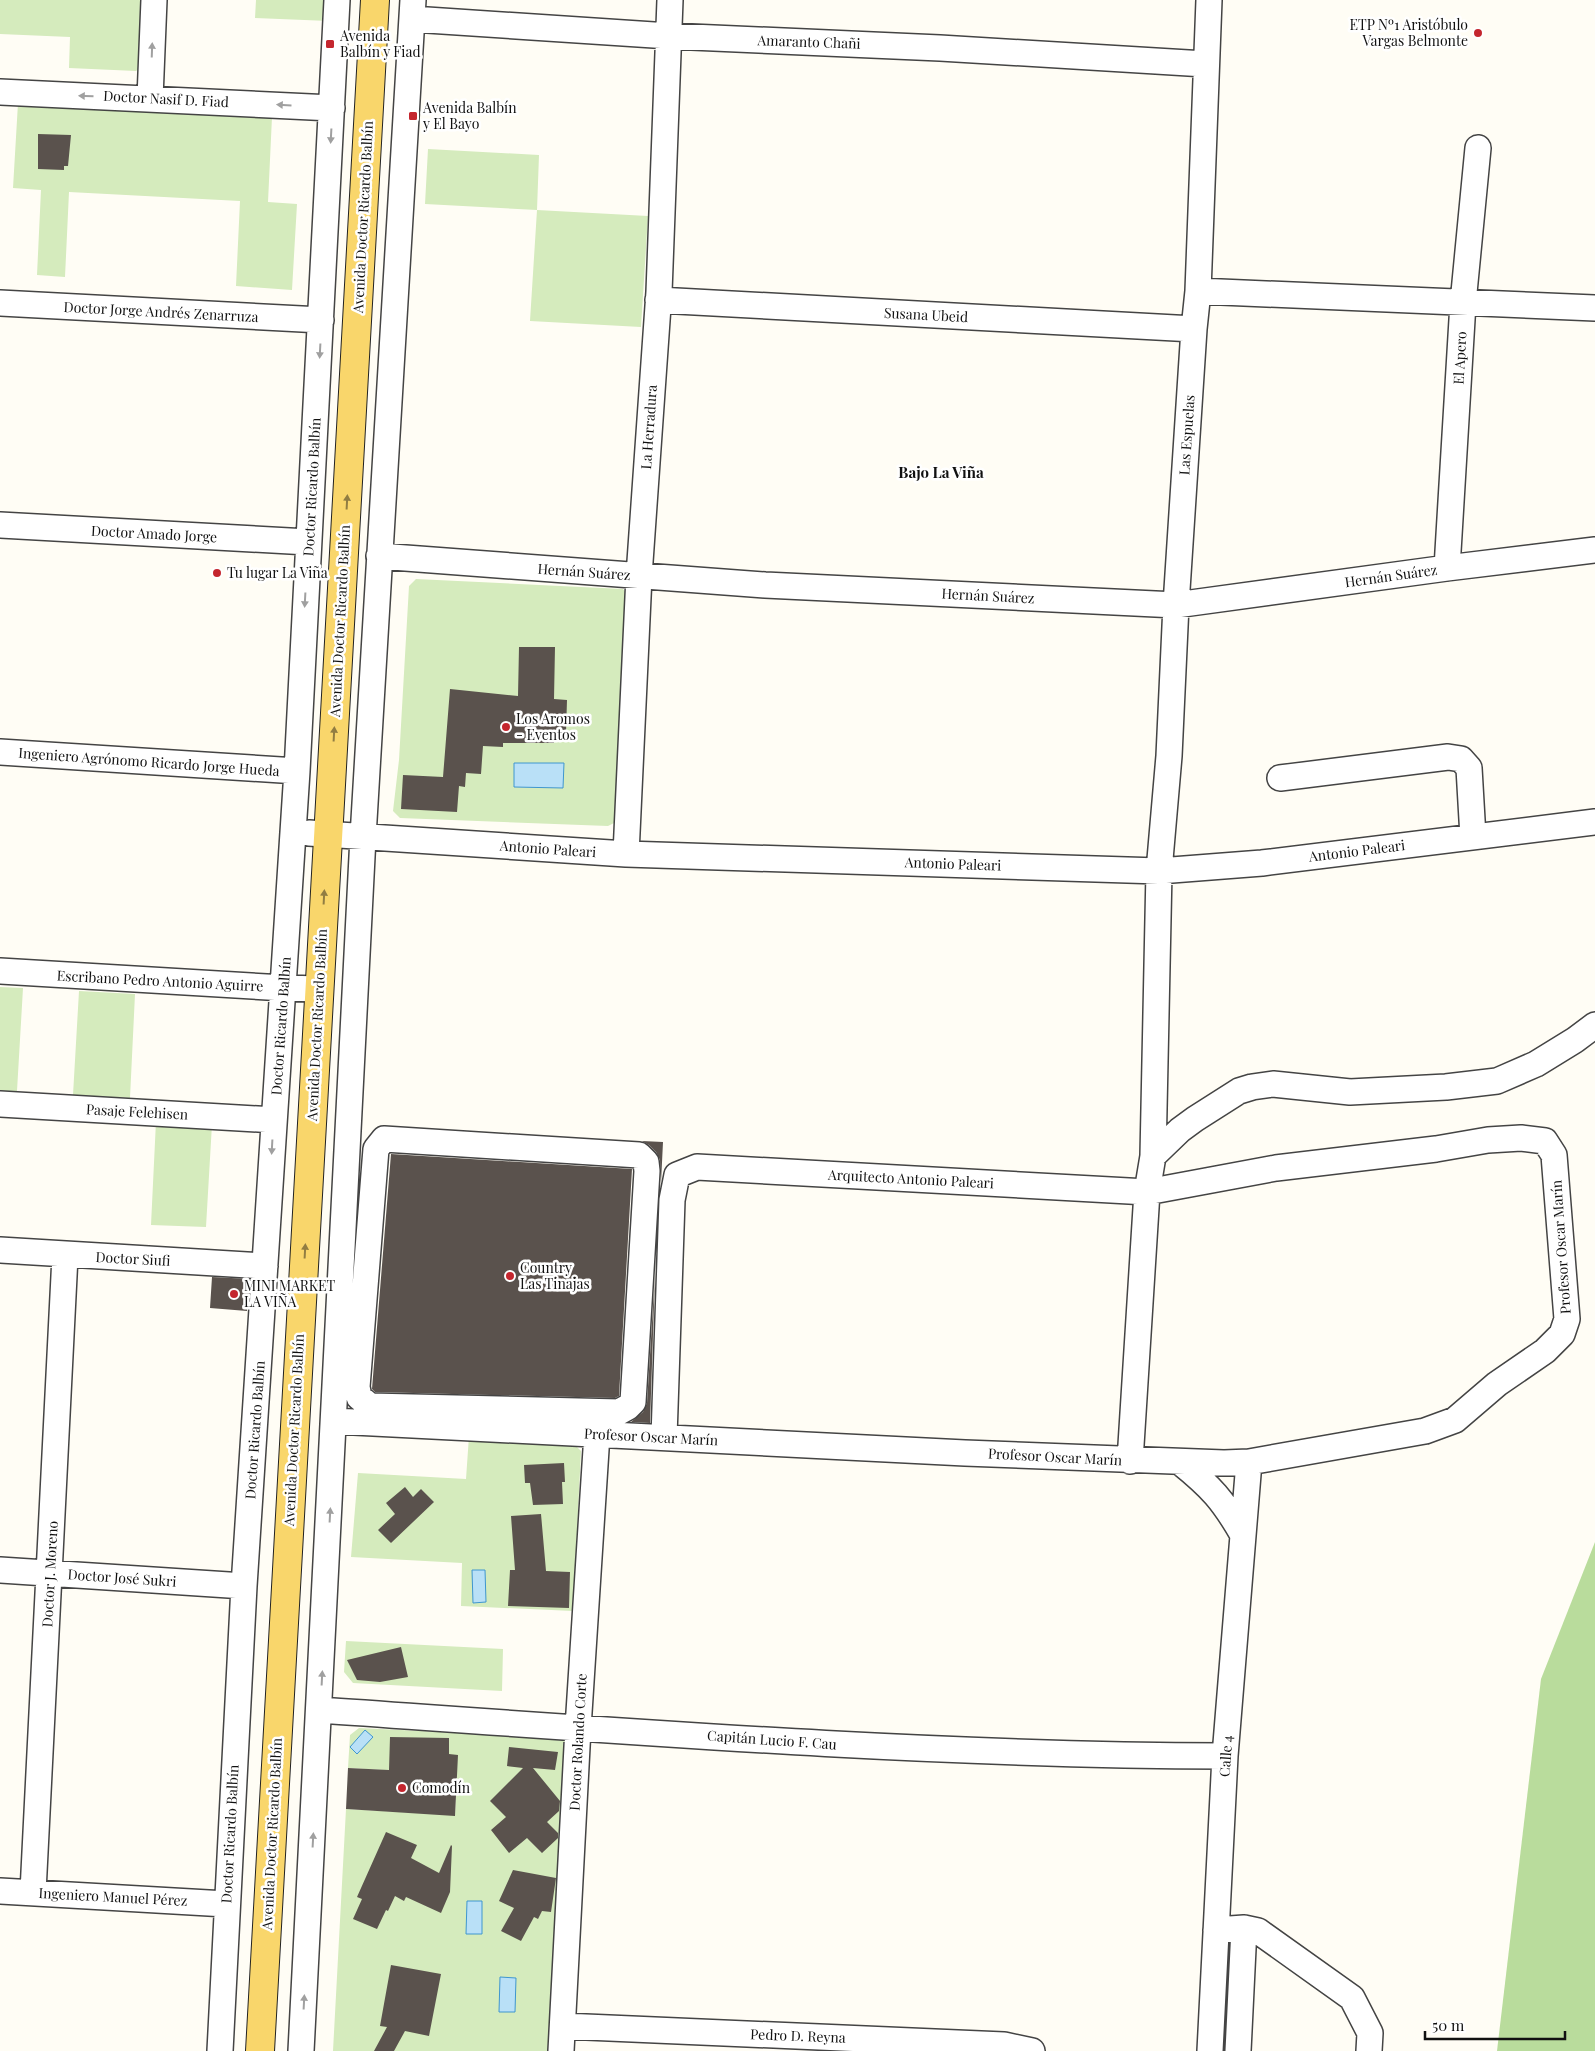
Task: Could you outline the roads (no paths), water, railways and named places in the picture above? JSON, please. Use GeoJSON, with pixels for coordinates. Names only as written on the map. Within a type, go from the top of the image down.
{"type":"FeatureCollection","features":[{"type":"Feature","properties":{"kind":"main road","name":"Avenida Doctor Ricardo Balbín"},"geometry":{"type":"LineString","coordinates":[[318,834],[357,0]]}},
{"type":"Feature","properties":{"kind":"main road","name":"Avenida Doctor Ricardo Balbín"},"geometry":{"type":"LineString","coordinates":[[244,2051],[301,988],[318,834],[375,0]]}},
{"type":"Feature","properties":{"kind":"main road","name":"Avenida Doctor Ricardo Balbín"},"geometry":{"type":"LineString","coordinates":[[260,2051],[301,988]]}},
{"type":"Feature","properties":{"kind":"street"},"geometry":{"type":"LineString","coordinates":[[150,98],[154,0]]}},
{"type":"Feature","properties":{"kind":"street","name":"Doctor Ricardo Balbín"},"geometry":{"type":"LineString","coordinates":[[220,2051],[226,1904],[244,1586],[274,1120],[301,988],[297,771],[308,542],[322,320],[337,0]]}},
{"type":"Feature","properties":{"kind":"street","name":"La Herradura"},"geometry":{"type":"LineString","coordinates":[[626,854],[639,576],[658,300],[670,0]]}},
{"type":"Feature","properties":{"kind":"street","name":"Las Espuelas"},"geometry":{"type":"LineString","coordinates":[[1130,1461],[1148,1192],[1153,1156],[1159,870],[1169,756],[1176,605],[1198,291],[1205,64],[1209,0]]}},
{"type":"Feature","properties":{"kind":"street"},"geometry":{"type":"LineString","coordinates":[[301,2051],[379,556],[413,9]]}},
{"type":"Feature","properties":{"kind":"street","name":"Amaranto Chañi"},"geometry":{"type":"LineString","coordinates":[[413,9],[669,36],[950,48],[1205,64]]}},
{"type":"Feature","properties":{"kind":"street","name":"Doctor Nasif D. Fiad"},"geometry":{"type":"LineString","coordinates":[[0,92],[332,108]]}},
{"type":"Feature","properties":{"kind":"street","name":"El Apero"},"geometry":{"type":"LineString","coordinates":[[1447,568],[1463,303],[1478,148]]}},
{"type":"Feature","properties":{"kind":"street"},"geometry":{"type":"LineString","coordinates":[[1198,291],[1595,308]]}},
{"type":"Feature","properties":{"kind":"street","name":"Susana Ubeid"},"geometry":{"type":"LineString","coordinates":[[658,300],[1194,329]]}},
{"type":"Feature","properties":{"kind":"street","name":"Doctor Jorge Andrés Zenarruza"},"geometry":{"type":"LineString","coordinates":[[0,303],[322,320]]}},
{"type":"Feature","properties":{"kind":"street","name":"Doctor Amado Jorge"},"geometry":{"type":"LineString","coordinates":[[0,525],[308,542]]}},
{"type":"Feature","properties":{"kind":"street","name":"Hernán Suárez"},"geometry":{"type":"LineString","coordinates":[[379,556],[765,585],[1176,605],[1595,550]]}},
{"type":"Feature","properties":{"kind":"street","name":"Ingeniero Agrónomo Ricardo Jorge Hueda"},"geometry":{"type":"LineString","coordinates":[[0,752],[297,771]]}},
{"type":"Feature","properties":{"kind":"street"},"geometry":{"type":"LineString","coordinates":[[1280,778],[1448,757],[1461,759],[1469,768],[1473,838]]}},
{"type":"Feature","properties":{"kind":"street","name":"Antonio Paleari"},"geometry":{"type":"LineString","coordinates":[[318,834],[626,854],[1159,870],[1262,862],[1595,822]]}},
{"type":"Feature","properties":{"kind":"street","name":"Escribano Pedro Antonio Aguirre"},"geometry":{"type":"LineString","coordinates":[[0,971],[301,988]]}},
{"type":"Feature","properties":{"kind":"street"},"geometry":{"type":"LineString","coordinates":[[1153,1156],[1180,1130],[1239,1091],[1252,1087],[1273,1084],[1350,1092],[1446,1087],[1497,1081],[1536,1064],[1595,1025]]}},
{"type":"Feature","properties":{"kind":"street","name":"Pasaje Felehisen"},"geometry":{"type":"LineString","coordinates":[[0,1104],[274,1120]]}},
{"type":"Feature","properties":{"kind":"street","name":"Arquitecto Antonio Paleari"},"geometry":{"type":"LineString","coordinates":[[664,1437],[672,1200],[677,1175],[697,1167],[1148,1192],[1276,1168],[1436,1149],[1488,1140],[1521,1138],[1545,1141],[1554,1155]]}},
{"type":"Feature","properties":{"kind":"street"},"geometry":{"type":"LineString","coordinates":[[384,1139],[639,1155],[646,1162],[633,1402],[619,1412],[370,1406],[359,1396],[357,1387],[366,1271],[376,1149],[384,1139]]}},
{"type":"Feature","properties":{"kind":"street","name":"Profesor Oscar Marín"},"geometry":{"type":"LineString","coordinates":[[334,1421],[1180,1462],[1249,1462],[1425,1431],[1455,1420],[1496,1384],[1545,1351],[1562,1334],[1567,1319],[1554,1155]]}},
{"type":"Feature","properties":{"kind":"street","name":"Doctor Siufi"},"geometry":{"type":"LineString","coordinates":[[0,1250],[65,1256],[265,1266]]}},
{"type":"Feature","properties":{"kind":"street","name":"Doctor J. Moreno"},"geometry":{"type":"LineString","coordinates":[[33,1892],[65,1256]]}},
{"type":"Feature","properties":{"kind":"street"},"geometry":{"type":"LineString","coordinates":[[342,1268],[366,1271]]}},
{"type":"Feature","properties":{"kind":"street","name":"Doctor Rolando Corte"},"geometry":{"type":"LineString","coordinates":[[561,2051],[578,1728],[597,1434]]}},
{"type":"Feature","properties":{"kind":"street"},"geometry":{"type":"LineString","coordinates":[[1180,1462],[1207,1484],[1220,1498],[1243,1534]]}},
{"type":"Feature","properties":{"kind":"street","name":"Calle 4"},"geometry":{"type":"LineString","coordinates":[[1210,2051],[1225,1756],[1249,1462]]}},
{"type":"Feature","properties":{"kind":"street","name":"Doctor José Sukri"},"geometry":{"type":"LineString","coordinates":[[0,1570],[244,1586]]}},
{"type":"Feature","properties":{"kind":"street","name":"Capitán Lucio F. Cau"},"geometry":{"type":"LineString","coordinates":[[320,1710],[926,1749],[1121,1756],[1225,1756]]}},
{"type":"Feature","properties":{"kind":"street","name":"Ingeniero Manuel Pérez"},"geometry":{"type":"LineString","coordinates":[[0,1891],[226,1904]]}},
{"type":"Feature","properties":{"kind":"street"},"geometry":{"type":"LineString","coordinates":[[1216,1930],[1244,1928],[1258,1931],[1352,1998],[1370,2034],[1369,2051]]}},
{"type":"Feature","properties":{"kind":"street"},"geometry":{"type":"LineString","coordinates":[[1238,2051],[1244,1928]]}},
{"type":"Feature","properties":{"kind":"street","name":"Pedro D. Reyna"},"geometry":{"type":"LineString","coordinates":[[563,2026],[1004,2045],[1032,2051]]}},
{"type":"Feature","properties":{"kind":"water"},"geometry":{"type":"Polygon","coordinates":[[[514,763],[564,763],[563,788],[514,787],[514,763]]]}},
{"type":"Feature","properties":{"kind":"water"},"geometry":{"type":"Polygon","coordinates":[[[472,1570],[485,1570],[486,1602],[473,1603],[472,1570]]]}},
{"type":"Feature","properties":{"kind":"water"},"geometry":{"type":"Polygon","coordinates":[[[365,1730],[373,1737],[357,1754],[350,1747],[365,1730]]]}},
{"type":"Feature","properties":{"kind":"water"},"geometry":{"type":"Polygon","coordinates":[[[467,1901],[482,1901],[482,1934],[466,1934],[467,1901]]]}},
{"type":"Feature","properties":{"kind":"water"},"geometry":{"type":"Polygon","coordinates":[[[500,1977],[516,1978],[515,2012],[499,2012],[500,1977]]]}},
{"type":"Feature","properties":{"kind":"place","name":"ETP Nº1 Aristóbulo Vargas Belmonte"},"geometry":{"type":"Point","coordinates":[1478,33]}},
{"type":"Feature","properties":{"kind":"place","name":"Avenida Balbín y Fiad"},"geometry":{"type":"Point","coordinates":[330,44]}},
{"type":"Feature","properties":{"kind":"place","name":"Avenida Balbín y El Bayo"},"geometry":{"type":"Point","coordinates":[413,116]}},
{"type":"Feature","properties":{"kind":"place","name":"Tu lugar La Viña"},"geometry":{"type":"Point","coordinates":[217,573]}},
{"type":"Feature","properties":{"kind":"place","name":"Los Aromos - Eventos"},"geometry":{"type":"Point","coordinates":[506,727]}},
{"type":"Feature","properties":{"kind":"place","name":"Country Las Tinajas"},"geometry":{"type":"Point","coordinates":[510,1276]}},
{"type":"Feature","properties":{"kind":"place","name":"MINI MARKET LA VIÑA"},"geometry":{"type":"Point","coordinates":[234,1294]}},
{"type":"Feature","properties":{"kind":"place","name":"Comodín"},"geometry":{"type":"Point","coordinates":[402,1788]}},
{"type":"Feature","properties":{"kind":"district","name":"Bajo La Viña"},"geometry":{"type":"Point","coordinates":[941,473]}}]}
